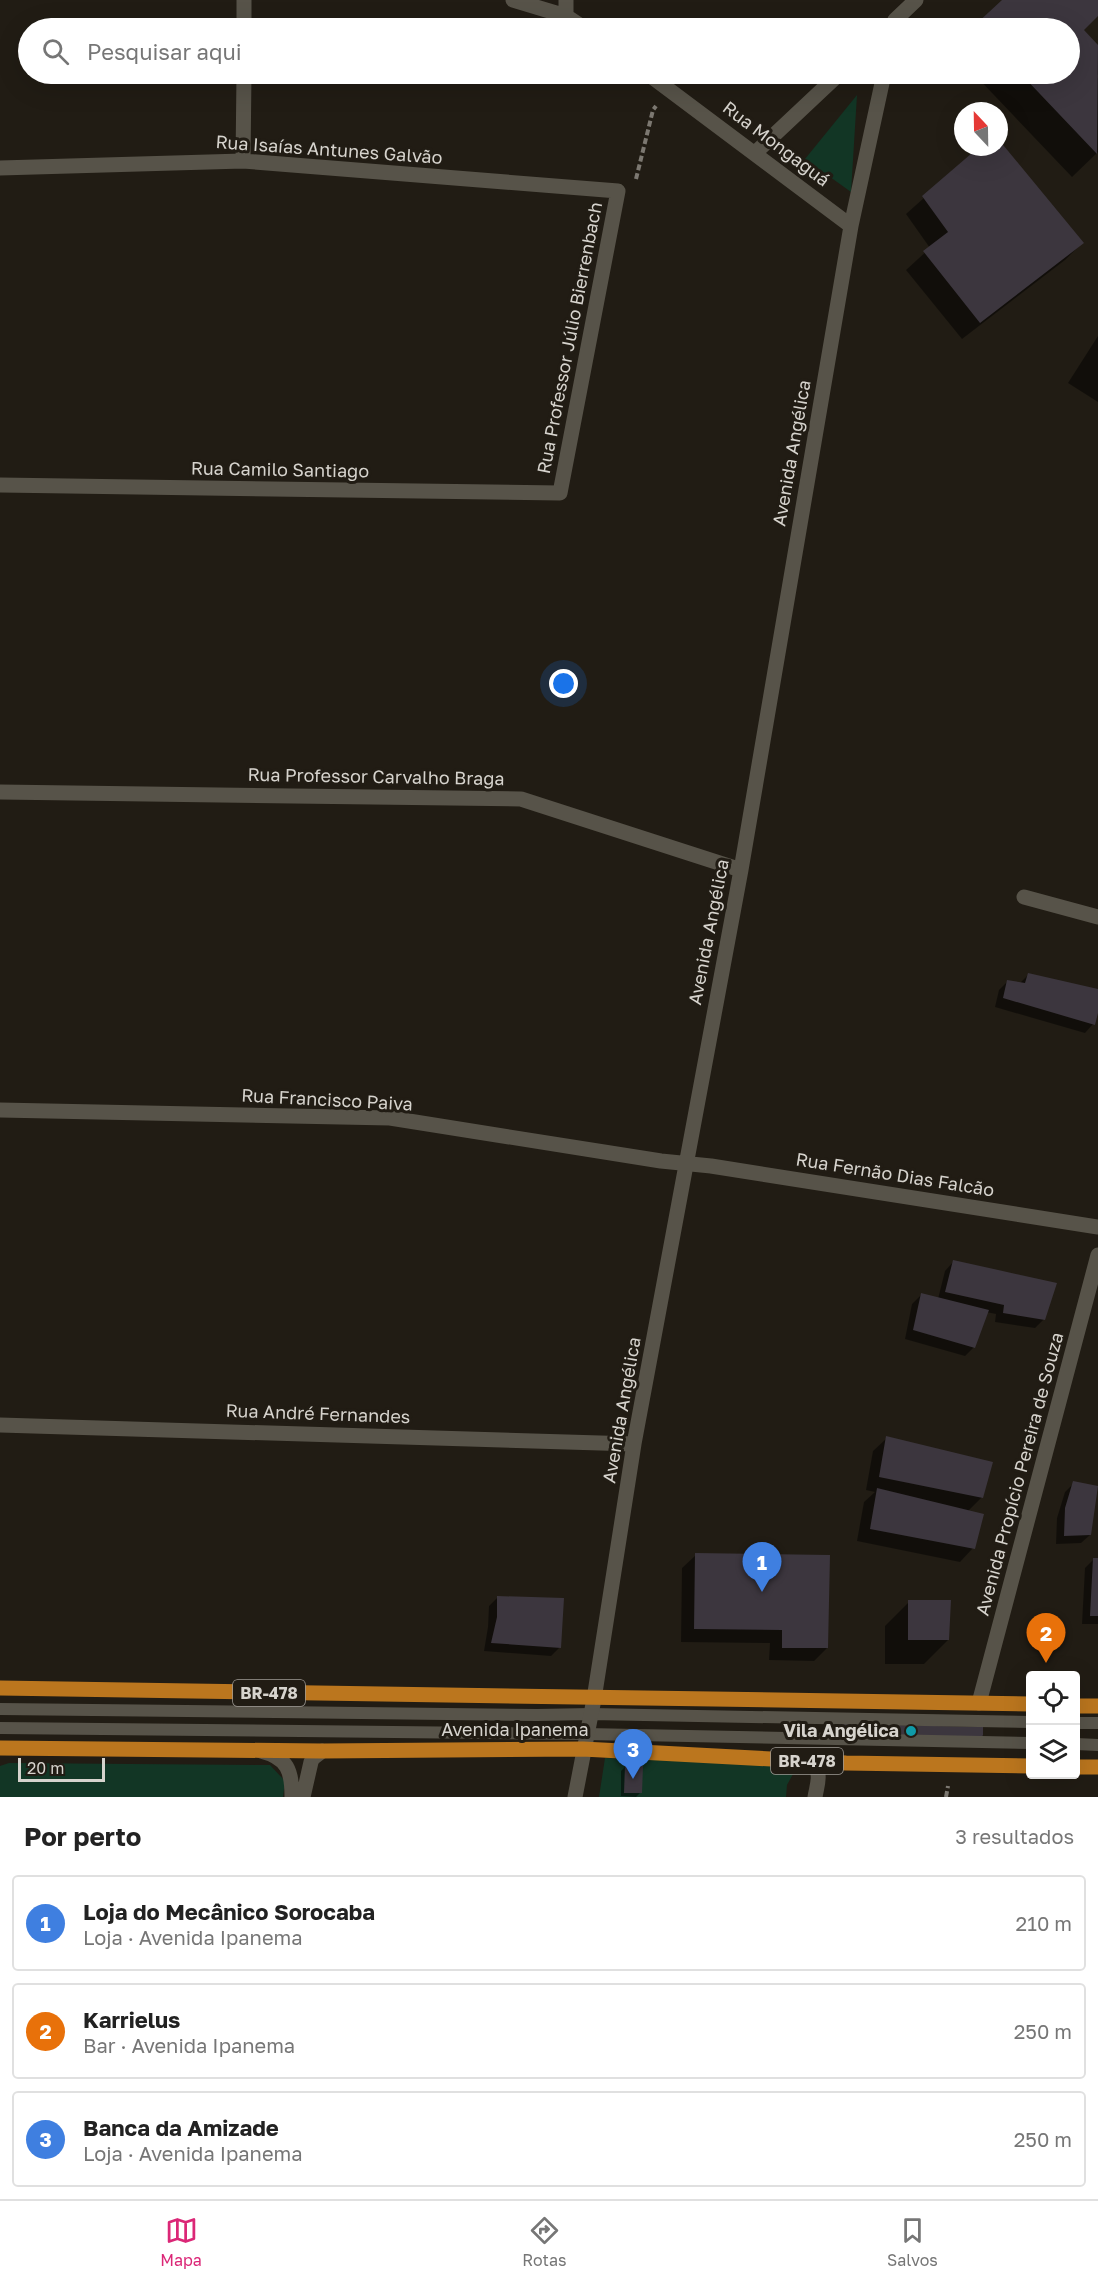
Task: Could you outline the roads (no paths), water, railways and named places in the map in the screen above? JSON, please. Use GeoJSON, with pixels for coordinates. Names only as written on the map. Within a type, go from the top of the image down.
{"type":"FeatureCollection","features":[{"type":"Feature","properties":{"kind":"main road","name":"Avenida Ipanema"},"geometry":{"type":"LineString","coordinates":[[0,1688],[592,1706],[1026,1704]]}},
{"type":"Feature","properties":{"kind":"main road"},"geometry":{"type":"LineString","coordinates":[[1080,1706],[1098,1706]]}},
{"type":"Feature","properties":{"kind":"main road","name":"Avenida Ipanema"},"geometry":{"type":"LineString","coordinates":[[0,1748],[322,1751],[585,1742],[805,1761],[1026,1766]]}},
{"type":"Feature","properties":{"kind":"main road"},"geometry":{"type":"LineString","coordinates":[[1080,1767],[1098,1767]]}},
{"type":"Feature","properties":{"kind":"street"},"geometry":{"type":"LineString","coordinates":[[244,0],[244,18]]}},
{"type":"Feature","properties":{"kind":"street"},"geometry":{"type":"LineString","coordinates":[[513,0],[566,8]]}},
{"type":"Feature","properties":{"kind":"street"},"geometry":{"type":"LineString","coordinates":[[899,18],[916,0]]}},
{"type":"Feature","properties":{"kind":"street"},"geometry":{"type":"LineString","coordinates":[[243,161],[244,84]]}},
{"type":"Feature","properties":{"kind":"street","name":"Rua Mongaguá"},"geometry":{"type":"LineString","coordinates":[[662,84],[851,226]]}},
{"type":"Feature","properties":{"kind":"street"},"geometry":{"type":"LineString","coordinates":[[756,153],[828,84]]}},
{"type":"Feature","properties":{"kind":"street","name":"Avenida Angélica"},"geometry":{"type":"LineString","coordinates":[[574,1797],[592,1706],[634,1444],[741,870],[851,226],[882,84]]}},
{"type":"Feature","properties":{"kind":"street","name":"Rua Isaías Antunes Galvão"},"geometry":{"type":"LineString","coordinates":[[0,168],[243,161],[618,191]]}},
{"type":"Feature","properties":{"kind":"street","name":"Rua Professor Júlio Bierrenbach"},"geometry":{"type":"LineString","coordinates":[[560,493],[618,191]]}},
{"type":"Feature","properties":{"kind":"street","name":"Rua Camilo Santiago"},"geometry":{"type":"LineString","coordinates":[[0,485],[560,493]]}},
{"type":"Feature","properties":{"kind":"street","name":"Rua Professor Carvalho Braga"},"geometry":{"type":"LineString","coordinates":[[0,792],[521,799],[741,870]]}},
{"type":"Feature","properties":{"kind":"street"},"geometry":{"type":"LineString","coordinates":[[1024,897],[1098,917]]}},
{"type":"Feature","properties":{"kind":"street","name":"Rua Francisco Paiva"},"geometry":{"type":"LineString","coordinates":[[0,1110],[390,1118],[686,1163]]}},
{"type":"Feature","properties":{"kind":"street","name":"Rua Fernão Dias Falcão"},"geometry":{"type":"LineString","coordinates":[[686,1163],[1098,1227]]}},
{"type":"Feature","properties":{"kind":"street","name":"Avenida Propício Pereira de Souza"},"geometry":{"type":"LineString","coordinates":[[979,1703],[1098,1255]]}},
{"type":"Feature","properties":{"kind":"street","name":"Rua André Fernandes"},"geometry":{"type":"LineString","coordinates":[[0,1425],[634,1444]]}},
{"type":"Feature","properties":{"kind":"street"},"geometry":{"type":"LineString","coordinates":[[261,1750],[273,1754],[289,1770],[292,1777],[292,1797]]}},
{"type":"Feature","properties":{"kind":"street"},"geometry":{"type":"LineString","coordinates":[[303,1797],[311,1762],[322,1751]]}},
{"type":"Feature","properties":{"kind":"street"},"geometry":{"type":"LineString","coordinates":[[805,1761],[814,1765],[818,1771],[816,1793]]}},
{"type":"Feature","properties":{"kind":"street"},"geometry":{"type":"LineString","coordinates":[[816,1793],[830,1770],[846,1763]]}},
{"type":"Feature","properties":{"kind":"lane"},"geometry":{"type":"LineString","coordinates":[[0,1709],[537,1716],[592,1706],[1026,1722]]}},
{"type":"Feature","properties":{"kind":"lane"},"geometry":{"type":"LineString","coordinates":[[1080,1723],[1098,1723]]}},
{"type":"Feature","properties":{"kind":"lane"},"geometry":{"type":"LineString","coordinates":[[0,1728],[585,1742],[1026,1743]]}},
{"type":"Feature","properties":{"kind":"lane"},"geometry":{"type":"LineString","coordinates":[[1080,1744],[1098,1745]]}},
{"type":"Feature","properties":{"kind":"place","name":"Loja do Mecânico Sorocaba"},"geometry":{"type":"Point","coordinates":[762,1592]}},
{"type":"Feature","properties":{"kind":"place","name":"Karrielus"},"geometry":{"type":"Point","coordinates":[1046,1663]}},
{"type":"Feature","properties":{"kind":"place","name":"Vila Angélica"},"geometry":{"type":"Point","coordinates":[911,1731]}},
{"type":"Feature","properties":{"kind":"place","name":"Banca da Amizade"},"geometry":{"type":"Point","coordinates":[633,1779]}}]}
